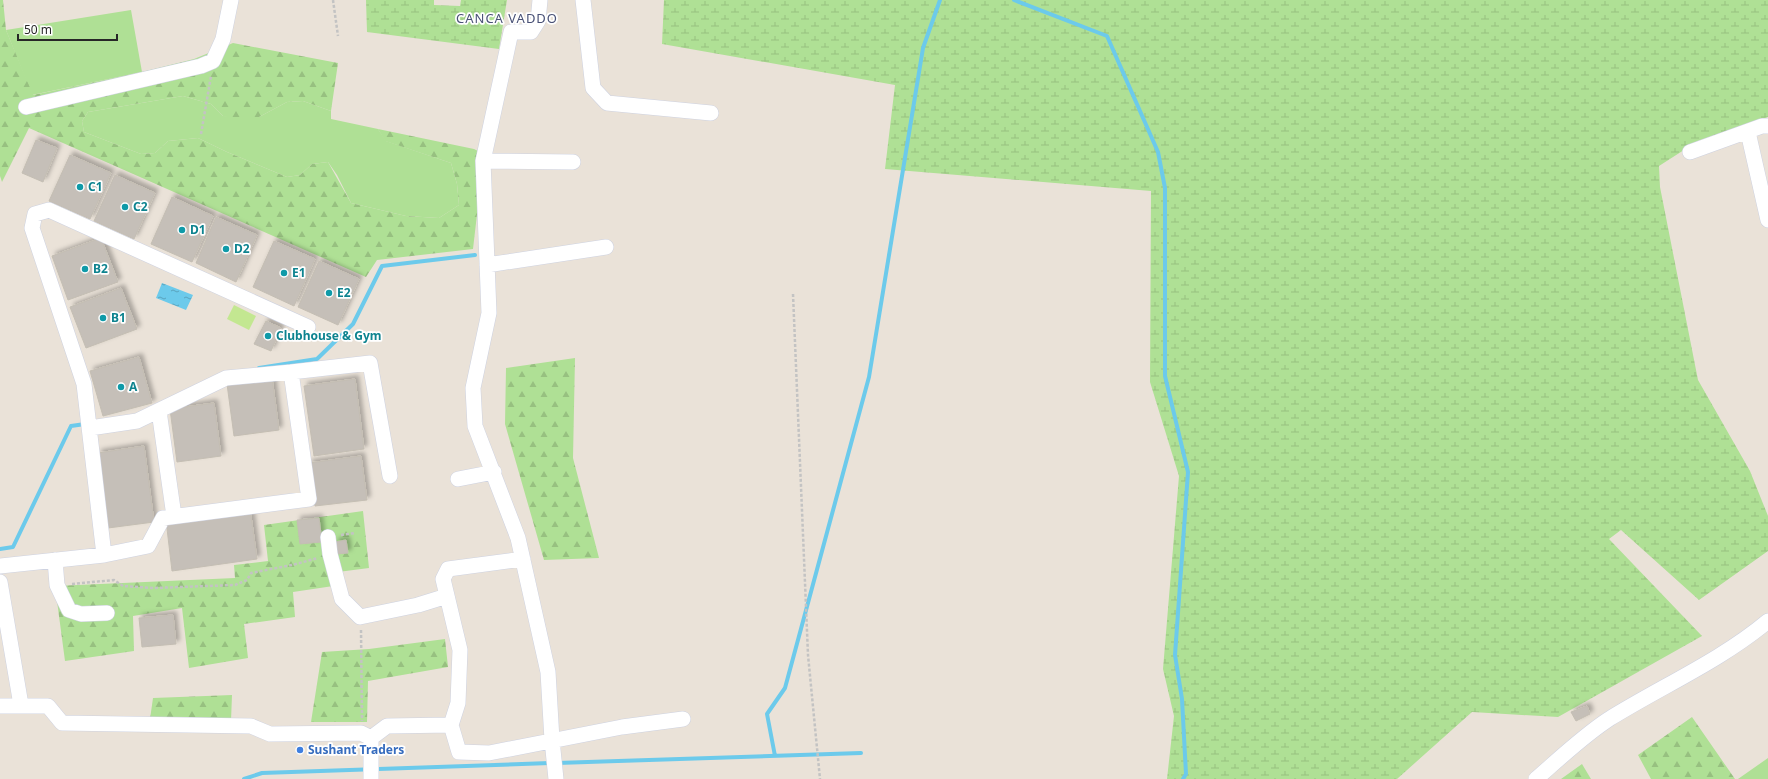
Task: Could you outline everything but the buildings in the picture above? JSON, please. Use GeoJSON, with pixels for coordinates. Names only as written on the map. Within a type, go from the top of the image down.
{"type":"FeatureCollection","features":[{"type":"Feature","properties":{"kind":"street"},"geometry":{"type":"LineString","coordinates":[[26,108],[201,66],[213,61],[223,39],[231,0]]}},
{"type":"Feature","properties":{"kind":"street"},"geometry":{"type":"LineString","coordinates":[[540,0],[538,21],[531,32],[511,32],[482,162],[489,313],[473,388],[475,426],[494,472],[518,538],[548,672],[556,779]]}},
{"type":"Feature","properties":{"kind":"street"},"geometry":{"type":"LineString","coordinates":[[583,0],[593,88],[608,103],[711,113]]}},
{"type":"Feature","properties":{"kind":"street"},"geometry":{"type":"LineString","coordinates":[[1690,152],[1768,126]]}},
{"type":"Feature","properties":{"kind":"street"},"geometry":{"type":"LineString","coordinates":[[1748,132],[1768,220]]}},
{"type":"Feature","properties":{"kind":"street"},"geometry":{"type":"LineString","coordinates":[[482,162],[573,162]]}},
{"type":"Feature","properties":{"kind":"street"},"geometry":{"type":"LineString","coordinates":[[104,555],[84,384],[32,228],[35,214],[49,210],[308,327]]}},
{"type":"Feature","properties":{"kind":"street"},"geometry":{"type":"LineString","coordinates":[[487,265],[606,247]]}},
{"type":"Feature","properties":{"kind":"street"},"geometry":{"type":"LineString","coordinates":[[90,428],[137,421],[226,378],[291,372],[370,362],[390,476]]}},
{"type":"Feature","properties":{"kind":"street"},"geometry":{"type":"LineString","coordinates":[[0,566],[104,555],[148,546],[163,518],[309,500],[291,372]]}},
{"type":"Feature","properties":{"kind":"street"},"geometry":{"type":"LineString","coordinates":[[159,411],[174,516]]}},
{"type":"Feature","properties":{"kind":"street"},"geometry":{"type":"LineString","coordinates":[[458,479],[494,472]]}},
{"type":"Feature","properties":{"kind":"street"},"geometry":{"type":"LineString","coordinates":[[328,537],[330,554],[342,599],[360,617],[418,605],[447,596]]}},
{"type":"Feature","properties":{"kind":"street"},"geometry":{"type":"LineString","coordinates":[[58,559],[57,585],[69,610],[81,614],[108,613]]}},
{"type":"Feature","properties":{"kind":"street"},"geometry":{"type":"LineString","coordinates":[[523,559],[448,569],[443,579],[460,650],[458,703],[451,724],[459,752],[489,753],[622,727],[683,719]]}},
{"type":"Feature","properties":{"kind":"street"},"geometry":{"type":"LineString","coordinates":[[0,582],[21,705]]}},
{"type":"Feature","properties":{"kind":"street"},"geometry":{"type":"LineString","coordinates":[[1536,779],[1608,719],[1711,660],[1750,636],[1768,621]]}},
{"type":"Feature","properties":{"kind":"street"},"geometry":{"type":"LineString","coordinates":[[0,706],[48,706],[62,724],[251,726],[270,734],[366,735],[387,726],[451,724]]}},
{"type":"Feature","properties":{"kind":"street"},"geometry":{"type":"LineString","coordinates":[[366,735],[371,779]]}},
{"type":"Feature","properties":{"kind":"path"},"geometry":{"type":"LineString","coordinates":[[333,0],[338,36]]}},
{"type":"Feature","properties":{"kind":"path"},"geometry":{"type":"LineString","coordinates":[[201,134],[213,61]]}},
{"type":"Feature","properties":{"kind":"path"},"geometry":{"type":"LineString","coordinates":[[793,294],[808,655],[820,779]]}},
{"type":"Feature","properties":{"kind":"path"},"geometry":{"type":"LineString","coordinates":[[57,585],[114,580],[123,586],[153,588],[235,585],[247,580],[252,573],[292,565],[330,554]]}},
{"type":"Feature","properties":{"kind":"path"},"geometry":{"type":"LineString","coordinates":[[360,617],[362,710],[366,735]]}},
{"type":"Feature","properties":{"kind":"green space"},"geometry":{"type":"Polygon","coordinates":[[[0,0],[3,0],[6,30],[33,95],[142,72],[194,59],[233,43],[338,63],[331,111],[303,101],[287,102],[259,117],[239,120],[223,116],[211,104],[183,96],[88,112],[82,121],[84,132],[141,154],[155,153],[168,141],[198,138],[287,177],[300,175],[312,164],[328,162],[351,203],[406,216],[439,218],[459,205],[457,184],[451,163],[385,141],[378,129],[474,149],[484,154],[473,249],[377,260],[366,277],[29,128],[2,182],[0,176],[0,0]]]}},
{"type":"Feature","properties":{"kind":"green space"},"geometry":{"type":"Polygon","coordinates":[[[366,0],[434,0],[434,5],[460,6],[461,0],[507,0],[499,49],[367,32],[366,0]]]}},
{"type":"Feature","properties":{"kind":"green space"},"geometry":{"type":"Polygon","coordinates":[[[664,0],[1768,0],[1768,117],[1698,141],[1659,166],[1660,187],[1698,380],[1750,471],[1768,516],[1768,551],[1699,600],[1621,530],[1609,539],[1702,636],[1558,717],[1472,712],[1397,779],[1167,779],[1174,716],[1163,669],[1179,476],[1150,382],[1151,191],[885,169],[895,85],[662,44],[664,0]]]}},
{"type":"Feature","properties":{"kind":"green space"},"geometry":{"type":"Polygon","coordinates":[[[131,10],[142,72],[32,95],[6,30],[131,10]]]}},
{"type":"Feature","properties":{"kind":"green space"},"geometry":{"type":"Polygon","coordinates":[[[183,96],[211,104],[223,116],[259,117],[287,102],[303,101],[331,111],[331,119],[378,129],[386,141],[451,163],[457,184],[459,205],[439,218],[406,216],[351,203],[337,175],[328,162],[312,164],[300,175],[287,177],[198,138],[168,141],[155,153],[141,154],[84,132],[82,121],[88,112],[183,96]]]}},
{"type":"Feature","properties":{"kind":"green space"},"geometry":{"type":"Polygon","coordinates":[[[234,305],[256,316],[249,330],[227,319],[234,305]]]}},
{"type":"Feature","properties":{"kind":"green space"},"geometry":{"type":"Polygon","coordinates":[[[575,358],[573,458],[599,558],[544,560],[505,424],[506,368],[575,358]]]}},
{"type":"Feature","properties":{"kind":"green space"},"geometry":{"type":"Polygon","coordinates":[[[363,511],[369,568],[338,572],[340,585],[293,592],[295,617],[244,624],[248,658],[189,668],[182,608],[133,616],[134,651],[65,661],[55,586],[235,578],[234,565],[268,561],[264,525],[363,511]]]}},
{"type":"Feature","properties":{"kind":"green space"},"geometry":{"type":"Polygon","coordinates":[[[445,639],[448,667],[368,681],[367,722],[311,722],[322,652],[369,649],[445,639]]]}},
{"type":"Feature","properties":{"kind":"green space"},"geometry":{"type":"Polygon","coordinates":[[[232,695],[231,721],[150,719],[153,698],[232,695]]]}},
{"type":"Feature","properties":{"kind":"green space"},"geometry":{"type":"Polygon","coordinates":[[[1692,717],[1735,779],[1651,779],[1638,755],[1692,717]]]}},
{"type":"Feature","properties":{"kind":"green space"},"geometry":{"type":"Polygon","coordinates":[[[1768,758],[1768,779],[1738,779],[1768,758]]]}},
{"type":"Feature","properties":{"kind":"green space"},"geometry":{"type":"Polygon","coordinates":[[[1582,764],[1591,779],[1561,779],[1582,764]]]}},
{"type":"Feature","properties":{"kind":"water"},"geometry":{"type":"Polygon","coordinates":[[[162,283],[193,295],[186,310],[156,298],[162,283]]]}},
{"type":"Feature","properties":{"kind":"waterway"},"geometry":{"type":"LineString","coordinates":[[775,756],[767,714],[785,688],[869,377],[923,48],[940,0]]}},
{"type":"Feature","properties":{"kind":"waterway"},"geometry":{"type":"LineString","coordinates":[[1014,0],[1107,36],[1158,152],[1165,188],[1165,376],[1188,472],[1175,655],[1182,699],[1186,774],[1183,779]]}},
{"type":"Feature","properties":{"kind":"waterway"},"geometry":{"type":"LineString","coordinates":[[259,368],[317,359],[353,324],[382,266],[475,255]]}},
{"type":"Feature","properties":{"kind":"waterway"},"geometry":{"type":"LineString","coordinates":[[0,549],[13,547],[71,426],[85,424]]}},
{"type":"Feature","properties":{"kind":"waterway"},"geometry":{"type":"LineString","coordinates":[[557,763],[861,753]]}},
{"type":"Feature","properties":{"kind":"waterway"},"geometry":{"type":"LineString","coordinates":[[244,779],[262,773],[550,763]]}},
{"type":"Feature","properties":{"kind":"place","name":"C1"},"geometry":{"type":"Point","coordinates":[80,187]}},
{"type":"Feature","properties":{"kind":"place","name":"C2"},"geometry":{"type":"Point","coordinates":[125,207]}},
{"type":"Feature","properties":{"kind":"place","name":"D1"},"geometry":{"type":"Point","coordinates":[182,230]}},
{"type":"Feature","properties":{"kind":"place","name":"D2"},"geometry":{"type":"Point","coordinates":[226,249]}},
{"type":"Feature","properties":{"kind":"place","name":"B2"},"geometry":{"type":"Point","coordinates":[85,269]}},
{"type":"Feature","properties":{"kind":"place","name":"E1"},"geometry":{"type":"Point","coordinates":[284,273]}},
{"type":"Feature","properties":{"kind":"place","name":"E2"},"geometry":{"type":"Point","coordinates":[329,293]}},
{"type":"Feature","properties":{"kind":"place","name":"B1"},"geometry":{"type":"Point","coordinates":[103,318]}},
{"type":"Feature","properties":{"kind":"place","name":"Clubhouse & Gym"},"geometry":{"type":"Point","coordinates":[268,336]}},
{"type":"Feature","properties":{"kind":"place","name":"A"},"geometry":{"type":"Point","coordinates":[121,387]}},
{"type":"Feature","properties":{"kind":"place","name":"Sushant Traders"},"geometry":{"type":"Point","coordinates":[300,750]}},
{"type":"Feature","properties":{"kind":"district","name":"CANCA VADDO"},"geometry":{"type":"Point","coordinates":[507,18]}}]}
